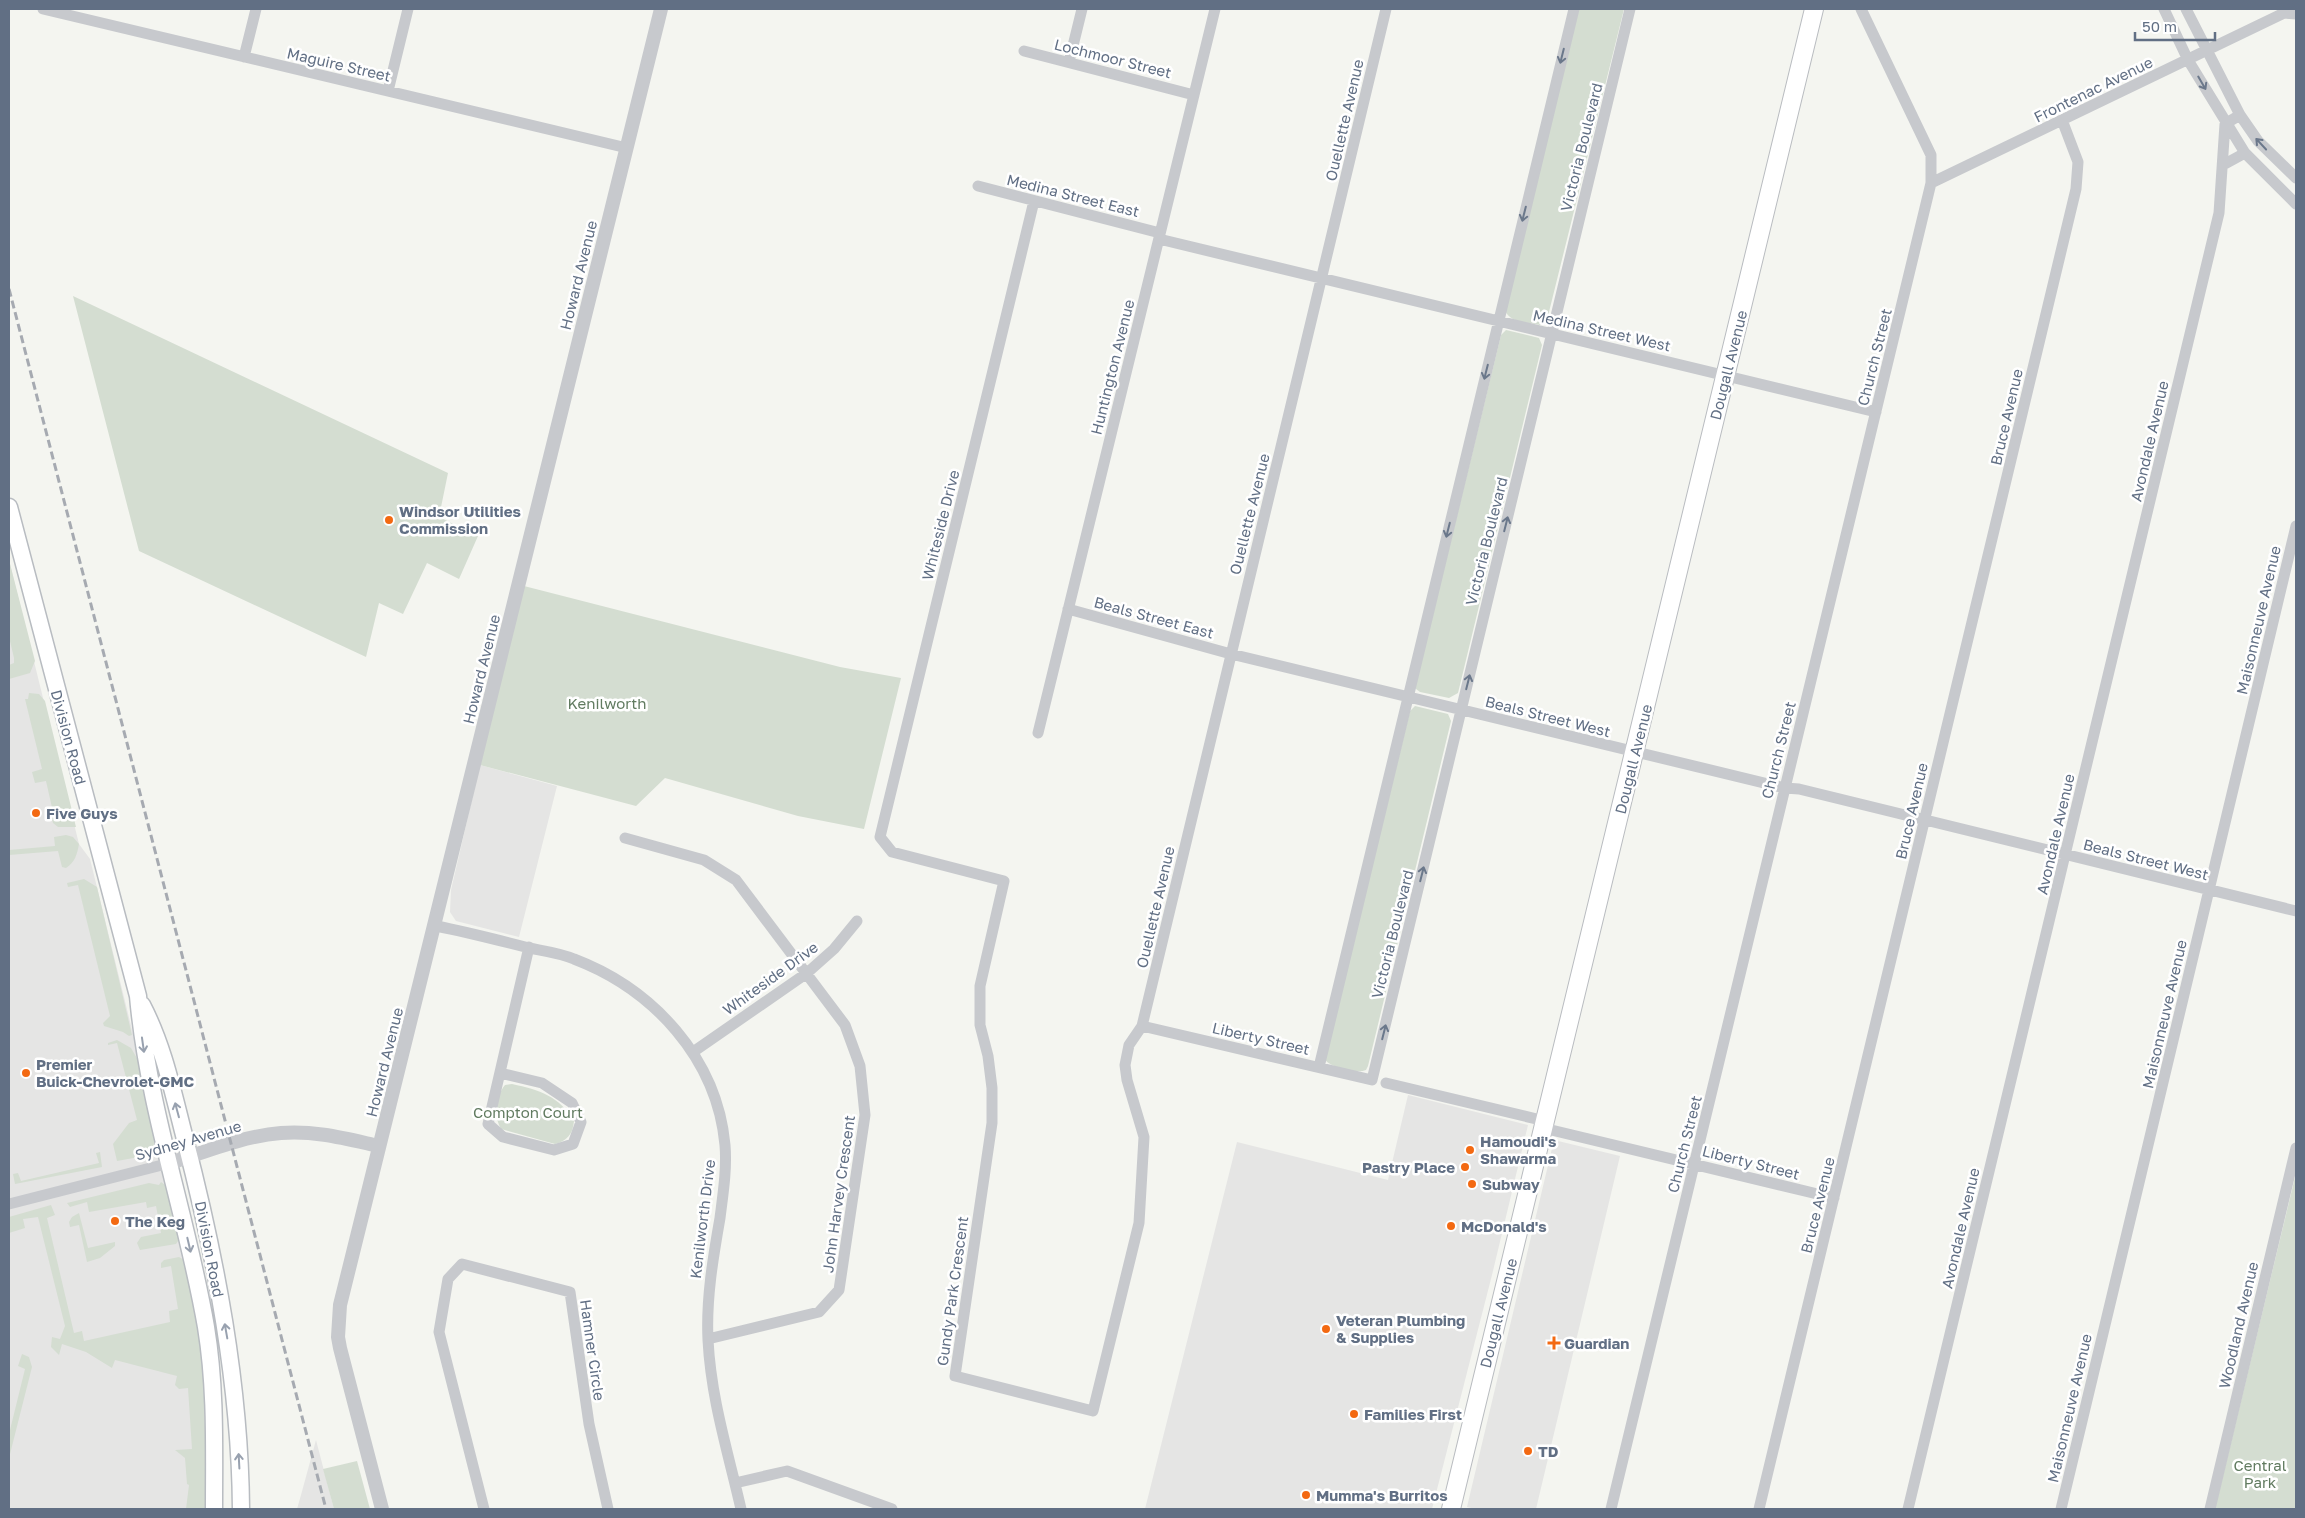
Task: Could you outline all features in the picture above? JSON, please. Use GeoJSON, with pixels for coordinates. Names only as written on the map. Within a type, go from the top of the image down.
{"type":"FeatureCollection","features":[{"type":"Feature","properties":{"kind":"main road","name":"Dougall Avenue"},"geometry":{"type":"LineString","coordinates":[[1450,1509],[1814,9]]}},
{"type":"Feature","properties":{"kind":"main road","name":"Division Road"},"geometry":{"type":"LineString","coordinates":[[9,507],[138,996],[146,1067],[198,1284],[210,1353],[214,1408],[214,1509]]}},
{"type":"Feature","properties":{"kind":"main road","name":"Division Road"},"geometry":{"type":"LineString","coordinates":[[138,996],[161,1048],[190,1157],[210,1248],[231,1364],[238,1443],[241,1509]]}},
{"type":"Feature","properties":{"kind":"street","name":"Maguire Street"},"geometry":{"type":"LineString","coordinates":[[43,9],[627,148]]}},
{"type":"Feature","properties":{"kind":"street"},"geometry":{"type":"LineString","coordinates":[[244,57],[256,9]]}},
{"type":"Feature","properties":{"kind":"street"},"geometry":{"type":"LineString","coordinates":[[388,91],[408,9]]}},
{"type":"Feature","properties":{"kind":"street","name":"Howard Avenue"},"geometry":{"type":"LineString","coordinates":[[382,1509],[338,1337],[340,1305],[436,926],[661,9]]}},
{"type":"Feature","properties":{"kind":"street"},"geometry":{"type":"LineString","coordinates":[[1069,62],[1082,9]]}},
{"type":"Feature","properties":{"kind":"street","name":"Huntington Avenue"},"geometry":{"type":"LineString","coordinates":[[1038,733],[1215,9]]}},
{"type":"Feature","properties":{"kind":"street","name":"Ouellette Avenue"},"geometry":{"type":"LineString","coordinates":[[1142,1026],[1386,9]]}},
{"type":"Feature","properties":{"kind":"street"},"geometry":{"type":"LineString","coordinates":[[1319,1067],[1574,9]]}},
{"type":"Feature","properties":{"kind":"street","name":"Victoria Boulevard"},"geometry":{"type":"LineString","coordinates":[[1372,1080],[1630,9]]}},
{"type":"Feature","properties":{"kind":"street","name":"Church Street"},"geometry":{"type":"LineString","coordinates":[[1611,1509],[1931,184],[1931,155],[1861,9]]}},
{"type":"Feature","properties":{"kind":"street"},"geometry":{"type":"LineString","coordinates":[[2164,9],[2188,60],[2225,124],[2245,154],[2296,204]]}},
{"type":"Feature","properties":{"kind":"street"},"geometry":{"type":"LineString","coordinates":[[2186,9],[2240,116],[2258,141],[2296,178]]}},
{"type":"Feature","properties":{"kind":"street","name":"Frontenac Avenue"},"geometry":{"type":"LineString","coordinates":[[1931,184],[2284,13],[2296,14]]}},
{"type":"Feature","properties":{"kind":"street","name":"Lochmoor Street"},"geometry":{"type":"LineString","coordinates":[[1024,51],[1194,95]]}},
{"type":"Feature","properties":{"kind":"street"},"geometry":{"type":"LineString","coordinates":[[2225,124],[2240,116]]}},
{"type":"Feature","properties":{"kind":"street","name":"Bruce Avenue"},"geometry":{"type":"LineString","coordinates":[[1759,1509],[2076,189],[2078,162],[2062,120]]}},
{"type":"Feature","properties":{"kind":"street","name":"Avondale Avenue"},"geometry":{"type":"LineString","coordinates":[[1908,1509],[2219,213],[2224,165],[2225,124]]}},
{"type":"Feature","properties":{"kind":"street"},"geometry":{"type":"LineString","coordinates":[[2224,165],[2245,154]]}},
{"type":"Feature","properties":{"kind":"street","name":"Medina Street East"},"geometry":{"type":"LineString","coordinates":[[978,186],[1321,279]]}},
{"type":"Feature","properties":{"kind":"street","name":"Whiteside Drive"},"geometry":{"type":"LineString","coordinates":[[892,852],[880,838],[1034,201]]}},
{"type":"Feature","properties":{"kind":"street","name":"Medina Street West"},"geometry":{"type":"LineString","coordinates":[[1321,279],[1876,412]]}},
{"type":"Feature","properties":{"kind":"street","name":"Maisonneuve Avenue"},"geometry":{"type":"LineString","coordinates":[[2060,1509],[2296,526]]}},
{"type":"Feature","properties":{"kind":"street","name":"Beals Street East"},"geometry":{"type":"LineString","coordinates":[[1068,609],[1231,654]]}},
{"type":"Feature","properties":{"kind":"street","name":"Beals Street West"},"geometry":{"type":"LineString","coordinates":[[1231,654],[1785,788],[1800,789],[2296,911]]}},
{"type":"Feature","properties":{"kind":"street","name":"John Harvey Crescent"},"geometry":{"type":"LineString","coordinates":[[625,838],[704,860],[736,880],[845,1025],[860,1066],[865,1115],[839,1290],[819,1312],[708,1339]]}},
{"type":"Feature","properties":{"kind":"street","name":"Gundy Park Crescent"},"geometry":{"type":"LineString","coordinates":[[892,852],[1004,881],[980,986],[980,1025],[988,1056],[992,1088],[992,1123],[955,1376],[1093,1411],[1139,1223],[1144,1136],[1127,1080],[1126,1065],[1130,1045],[1142,1026]]}},
{"type":"Feature","properties":{"kind":"street","name":"Whiteside Drive"},"geometry":{"type":"LineString","coordinates":[[693,1052],[807,973],[834,949],[857,921]]}},
{"type":"Feature","properties":{"kind":"street","name":"Kenilworth Drive"},"geometry":{"type":"LineString","coordinates":[[436,926],[572,958],[606,973],[650,1002],[673,1026],[693,1052],[714,1092],[725,1145],[724,1192],[709,1286],[708,1339],[714,1402],[740,1509]]}},
{"type":"Feature","properties":{"kind":"street"},"geometry":{"type":"LineString","coordinates":[[500,1073],[542,1083],[572,1102],[582,1122],[573,1144],[554,1150],[503,1137],[488,1124],[529,948]]}},
{"type":"Feature","properties":{"kind":"street","name":"Liberty Street"},"geometry":{"type":"LineString","coordinates":[[1142,1026],[1372,1080]]}},
{"type":"Feature","properties":{"kind":"street","name":"Liberty Street"},"geometry":{"type":"LineString","coordinates":[[1386,1083],[1694,1164],[1834,1198]]}},
{"type":"Feature","properties":{"kind":"street","name":"Sydney Avenue"},"geometry":{"type":"LineString","coordinates":[[9,1204],[170,1163],[237,1142],[280,1133],[318,1134],[379,1146]]}},
{"type":"Feature","properties":{"kind":"street","name":"Woodland Avenue"},"geometry":{"type":"LineString","coordinates":[[2210,1509],[2296,1148]]}},
{"type":"Feature","properties":{"kind":"street","name":"Hamner Circle"},"geometry":{"type":"LineString","coordinates":[[484,1509],[439,1332],[448,1279],[462,1264],[570,1292],[589,1424],[608,1509]]}},
{"type":"Feature","properties":{"kind":"street"},"geometry":{"type":"LineString","coordinates":[[735,1483],[787,1471],[892,1509]]}},
{"type":"Feature","properties":{"kind":"shaded area"},"geometry":{"type":"Polygon","coordinates":[[[9,560],[79,844],[90,859],[170,1184],[196,1305],[206,1509],[9,1509],[9,560]]]}},
{"type":"Feature","properties":{"kind":"shaded area"},"geometry":{"type":"Polygon","coordinates":[[[480,765],[557,786],[519,937],[456,921],[450,912],[451,890],[480,765]]]}},
{"type":"Feature","properties":{"kind":"shaded area"},"geometry":{"type":"Polygon","coordinates":[[[1408,1095],[1528,1125],[1432,1509],[1145,1509],[1237,1142],[1388,1180],[1408,1095]]]}},
{"type":"Feature","properties":{"kind":"shaded area"},"geometry":{"type":"Polygon","coordinates":[[[1554,1140],[1620,1156],[1536,1509],[1476,1509],[1467,1507],[1554,1140]]]}},
{"type":"Feature","properties":{"kind":"shaded area"},"geometry":{"type":"Polygon","coordinates":[[[316,1440],[334,1509],[297,1509],[301,1495],[316,1440]]]}},
{"type":"Feature","properties":{"kind":"green space"},"geometry":{"type":"Polygon","coordinates":[[[1579,9],[1624,9],[1547,320],[1540,325],[1515,320],[1505,310],[1579,9]]]}},
{"type":"Feature","properties":{"kind":"green space"},"geometry":{"type":"Polygon","coordinates":[[[73,296],[448,473],[439,517],[478,536],[459,579],[427,563],[403,614],[379,603],[366,657],[139,551],[73,296]]]}},
{"type":"Feature","properties":{"kind":"green space"},"geometry":{"type":"Polygon","coordinates":[[[1506,330],[1539,338],[1542,345],[1458,693],[1449,698],[1420,692],[1416,689],[1416,684],[1501,335],[1506,330]]]}},
{"type":"Feature","properties":{"kind":"green space"},"geometry":{"type":"Polygon","coordinates":[[[9,560],[35,661],[30,673],[9,679],[9,665],[14,663],[14,658],[9,637],[9,560]]]}},
{"type":"Feature","properties":{"kind":"green space","name":"Kenilworth"},"geometry":{"type":"Polygon","coordinates":[[[524,586],[840,667],[901,678],[864,829],[798,816],[665,778],[636,806],[480,765],[524,586]]]}},
{"type":"Feature","properties":{"kind":"green space"},"geometry":{"type":"Polygon","coordinates":[[[29,693],[39,694],[45,701],[76,827],[58,827],[53,823],[51,815],[53,812],[46,781],[35,783],[32,772],[42,769],[25,699],[28,699],[29,693]]]}},
{"type":"Feature","properties":{"kind":"green space"},"geometry":{"type":"Polygon","coordinates":[[[1415,706],[1448,714],[1451,721],[1368,1066],[1366,1070],[1351,1071],[1333,1066],[1325,1060],[1410,711],[1415,706]]]}},
{"type":"Feature","properties":{"kind":"green space"},"geometry":{"type":"Polygon","coordinates":[[[66,835],[73,837],[79,844],[75,858],[66,868],[62,867],[58,851],[9,855],[9,850],[55,846],[54,837],[66,835]]]}},
{"type":"Feature","properties":{"kind":"green space"},"geometry":{"type":"Polygon","coordinates":[[[84,879],[97,887],[132,1035],[129,1036],[104,1026],[103,1023],[110,1016],[78,885],[68,887],[67,883],[84,879]]]}},
{"type":"Feature","properties":{"kind":"green space"},"geometry":{"type":"Polygon","coordinates":[[[117,1040],[131,1048],[138,1060],[156,1129],[153,1150],[150,1148],[139,1157],[117,1161],[113,1144],[129,1123],[137,1120],[117,1043],[108,1045],[108,1043],[117,1040]]]}},
{"type":"Feature","properties":{"kind":"green space","name":"Compton Court"},"geometry":{"type":"Polygon","coordinates":[[[512,1084],[548,1095],[562,1106],[574,1121],[569,1136],[555,1144],[501,1129],[496,1112],[499,1095],[505,1085],[512,1084]]]}},
{"type":"Feature","properties":{"kind":"green space"},"geometry":{"type":"Polygon","coordinates":[[[100,1152],[102,1167],[15,1184],[13,1174],[18,1173],[21,1181],[99,1163],[96,1153],[100,1152]]]}},
{"type":"Feature","properties":{"kind":"green space","name":"Central Park"},"geometry":{"type":"Polygon","coordinates":[[[2296,1173],[2296,1509],[2215,1509],[2296,1173]]]}},
{"type":"Feature","properties":{"kind":"green space"},"geometry":{"type":"Polygon","coordinates":[[[161,1182],[168,1187],[181,1237],[176,1244],[140,1250],[137,1243],[141,1237],[161,1233],[156,1206],[147,1208],[146,1202],[89,1212],[87,1202],[70,1207],[67,1203],[149,1183],[159,1185],[161,1182]]]}},
{"type":"Feature","properties":{"kind":"green space"},"geometry":{"type":"Polygon","coordinates":[[[51,1205],[55,1215],[47,1218],[74,1333],[82,1331],[84,1341],[170,1322],[169,1311],[178,1309],[171,1266],[161,1268],[161,1263],[164,1260],[179,1257],[186,1261],[204,1359],[206,1509],[186,1509],[189,1485],[187,1484],[185,1458],[175,1450],[192,1449],[188,1388],[179,1389],[175,1385],[177,1376],[115,1360],[112,1368],[86,1352],[62,1344],[59,1355],[51,1347],[52,1337],[60,1339],[65,1326],[38,1217],[23,1219],[25,1228],[9,1233],[9,1217],[51,1205]]]}},
{"type":"Feature","properties":{"kind":"green space"},"geometry":{"type":"Polygon","coordinates":[[[79,1213],[88,1248],[115,1242],[115,1246],[100,1258],[87,1262],[79,1225],[70,1227],[69,1222],[72,1217],[79,1213]]]}},
{"type":"Feature","properties":{"kind":"green space"},"geometry":{"type":"Polygon","coordinates":[[[22,1354],[29,1357],[32,1367],[9,1458],[9,1434],[25,1369],[18,1366],[22,1354]]]}},
{"type":"Feature","properties":{"kind":"green space"},"geometry":{"type":"Polygon","coordinates":[[[357,1461],[370,1509],[334,1509],[323,1469],[357,1461]]]}},
{"type":"Feature","properties":{"kind":"railway"},"geometry":{"type":"LineString","coordinates":[[9,289],[326,1509]]}},
{"type":"Feature","properties":{"kind":"place","name":"Windsor Utilities Commission"},"geometry":{"type":"Point","coordinates":[389,520]}},
{"type":"Feature","properties":{"kind":"place","name":"Five Guys"},"geometry":{"type":"Point","coordinates":[36,813]}},
{"type":"Feature","properties":{"kind":"place","name":"Premier Buick-Chevrolet-GMC"},"geometry":{"type":"Point","coordinates":[26,1073]}},
{"type":"Feature","properties":{"kind":"place","name":"Hamoudi's Shawarma"},"geometry":{"type":"Point","coordinates":[1470,1150]}},
{"type":"Feature","properties":{"kind":"place","name":"Pastry Place"},"geometry":{"type":"Point","coordinates":[1465,1167]}},
{"type":"Feature","properties":{"kind":"place","name":"Subway"},"geometry":{"type":"Point","coordinates":[1472,1184]}},
{"type":"Feature","properties":{"kind":"place","name":"The Keg"},"geometry":{"type":"Point","coordinates":[115,1221]}},
{"type":"Feature","properties":{"kind":"place","name":"McDonald's"},"geometry":{"type":"Point","coordinates":[1451,1226]}},
{"type":"Feature","properties":{"kind":"place","name":"Veteran Plumbing & Supplies"},"geometry":{"type":"Point","coordinates":[1326,1329]}},
{"type":"Feature","properties":{"kind":"place","name":"Guardian"},"geometry":{"type":"Point","coordinates":[1554,1343]}},
{"type":"Feature","properties":{"kind":"place","name":"Families First"},"geometry":{"type":"Point","coordinates":[1354,1414]}},
{"type":"Feature","properties":{"kind":"place","name":"TD"},"geometry":{"type":"Point","coordinates":[1528,1451]}},
{"type":"Feature","properties":{"kind":"place","name":"Mumma's Burritos"},"geometry":{"type":"Point","coordinates":[1306,1495]}}]}
